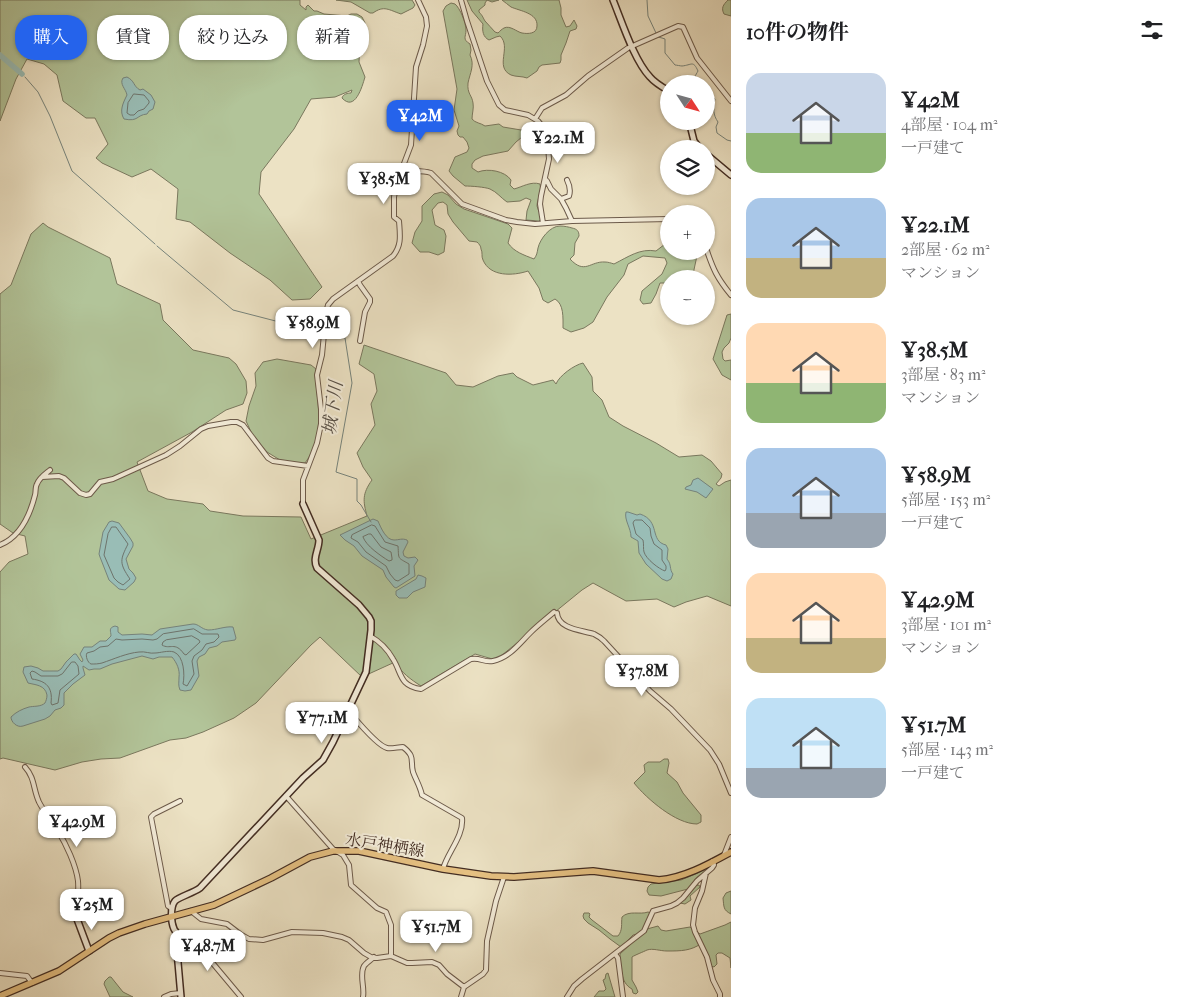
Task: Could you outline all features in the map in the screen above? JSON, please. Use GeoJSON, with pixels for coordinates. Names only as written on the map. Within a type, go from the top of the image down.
{"type":"FeatureCollection","features":[{"type":"Feature","properties":{"kind":"main road","name":"水戸神栖線"},"geometry":{"type":"LineString","coordinates":[[0,996],[65,968],[109,938],[125,930],[214,905],[310,857],[337,851],[358,851],[442,869],[504,877],[593,871],[658,880],[682,875],[731,852]]}},
{"type":"Feature","properties":{"kind":"street"},"geometry":{"type":"LineString","coordinates":[[241,997],[205,954],[177,933],[172,923],[172,909],[176,900],[200,888],[325,757],[366,672],[371,621],[367,613],[359,605],[315,565],[315,555],[319,540],[303,504],[303,480],[317,443],[322,418],[317,375],[322,355],[326,313],[330,302],[393,256],[399,248],[401,238],[399,221],[394,217],[394,197],[397,182],[411,145],[416,67],[423,45],[426,26],[426,18],[419,2],[426,0]]}},
{"type":"Feature","properties":{"kind":"street"},"geometry":{"type":"LineString","coordinates":[[461,0],[486,81],[499,106],[505,110],[528,115],[542,125],[547,132],[549,159],[540,204],[543,223]]}},
{"type":"Feature","properties":{"kind":"street"},"geometry":{"type":"LineString","coordinates":[[613,0],[640,64],[648,76],[660,85]]}},
{"type":"Feature","properties":{"kind":"street"},"geometry":{"type":"LineString","coordinates":[[535,119],[542,108],[566,94],[628,48],[678,26],[683,27],[696,58],[731,101]]}},
{"type":"Feature","properties":{"kind":"street"},"geometry":{"type":"LineString","coordinates":[[715,162],[731,175]]}},
{"type":"Feature","properties":{"kind":"street"},"geometry":{"type":"LineString","coordinates":[[402,170],[431,173],[458,201],[467,206],[506,220],[526,224],[660,218]]}},
{"type":"Feature","properties":{"kind":"street"},"geometry":{"type":"LineString","coordinates":[[545,180],[561,199],[572,221]]}},
{"type":"Feature","properties":{"kind":"street"},"geometry":{"type":"LineString","coordinates":[[561,199],[570,194],[568,180]]}},
{"type":"Feature","properties":{"kind":"street"},"geometry":{"type":"LineString","coordinates":[[710,260],[717,277],[731,295]]}},
{"type":"Feature","properties":{"kind":"street"},"geometry":{"type":"LineString","coordinates":[[358,281],[370,299],[365,312],[360,341]]}},
{"type":"Feature","properties":{"kind":"street"},"geometry":{"type":"LineString","coordinates":[[42,476],[59,476],[64,478],[80,493],[90,494],[100,482],[113,479],[166,455],[201,429],[231,422],[243,425],[268,458],[273,461],[308,466]]}},
{"type":"Feature","properties":{"kind":"street"},"geometry":{"type":"LineString","coordinates":[[0,544],[13,538],[24,524],[35,496],[36,484],[50,470]]}},
{"type":"Feature","properties":{"kind":"street"},"geometry":{"type":"LineString","coordinates":[[370,636],[377,639],[390,654],[402,680],[421,689],[470,659],[478,658],[490,662],[502,658],[517,647],[530,632],[556,613],[557,618],[564,625],[596,635],[604,641],[650,691],[671,709],[716,758],[731,793]]}},
{"type":"Feature","properties":{"kind":"street"},"geometry":{"type":"LineString","coordinates":[[347,712],[384,747],[403,747],[408,751],[412,757],[414,774],[418,780],[422,795],[462,818],[458,835],[442,869]]}},
{"type":"Feature","properties":{"kind":"street"},"geometry":{"type":"LineString","coordinates":[[25,767],[30,772],[38,800],[65,842],[75,869],[78,882],[77,919],[89,951]]}},
{"type":"Feature","properties":{"kind":"street"},"geometry":{"type":"LineString","coordinates":[[286,796],[333,849],[343,855],[349,865],[351,885],[377,908],[386,912],[391,925],[391,956]]}},
{"type":"Feature","properties":{"kind":"street"},"geometry":{"type":"LineString","coordinates":[[172,909],[168,906],[151,817],[180,801]]}},
{"type":"Feature","properties":{"kind":"street"},"geometry":{"type":"LineString","coordinates":[[724,856],[731,836]]}},
{"type":"Feature","properties":{"kind":"street"},"geometry":{"type":"LineString","coordinates":[[567,997],[574,986],[582,979],[644,931],[653,911],[671,906],[683,898],[697,880],[712,868],[714,865],[713,861]]}},
{"type":"Feature","properties":{"kind":"street"},"geometry":{"type":"LineString","coordinates":[[706,873],[693,925],[707,957],[720,997]]}},
{"type":"Feature","properties":{"kind":"street"},"geometry":{"type":"LineString","coordinates":[[461,997],[464,987],[486,970],[487,941],[496,901],[504,877]]}},
{"type":"Feature","properties":{"kind":"street"},"geometry":{"type":"LineString","coordinates":[[192,911],[201,919],[227,924],[249,939],[263,940],[292,932],[323,932],[349,940],[364,954],[374,957],[391,956],[407,963],[432,962],[439,965],[464,987]]}},
{"type":"Feature","properties":{"kind":"street"},"geometry":{"type":"LineString","coordinates":[[164,997],[171,994],[181,995],[177,951],[182,937]]}},
{"type":"Feature","properties":{"kind":"street"},"geometry":{"type":"LineString","coordinates":[[615,954],[618,958],[623,997]]}},
{"type":"Feature","properties":{"kind":"street"},"geometry":{"type":"LineString","coordinates":[[363,997],[363,968],[374,957]]}},
{"type":"Feature","properties":{"kind":"street"},"geometry":{"type":"LineString","coordinates":[[0,973],[26,976],[32,983]]}},
{"type":"Feature","properties":{"kind":"green space"},"geometry":{"type":"Polygon","coordinates":[[[0,0],[300,0],[300,5],[306,10],[308,5],[314,11],[336,15],[297,15],[297,60],[359,60],[365,77],[357,96],[351,102],[347,102],[342,98],[344,95],[351,93],[352,90],[335,97],[311,99],[294,129],[261,172],[259,194],[322,287],[310,299],[292,300],[270,280],[230,253],[190,222],[176,219],[178,189],[151,169],[132,177],[102,163],[96,158],[108,144],[95,118],[86,118],[63,101],[57,75],[44,64],[30,60],[87,60],[87,15],[15,15],[15,60],[26,60],[16,79],[0,121],[0,0]]]}},
{"type":"Feature","properties":{"kind":"green space"},"geometry":{"type":"Polygon","coordinates":[[[336,0],[412,0],[415,5],[401,14],[384,9],[370,13],[351,2],[336,0]]]}},
{"type":"Feature","properties":{"kind":"green space"},"geometry":{"type":"Polygon","coordinates":[[[467,0],[487,0],[479,12],[487,24],[498,33],[506,27],[522,33],[534,32],[537,29],[537,22],[532,15],[511,7],[502,0],[559,0],[561,15],[566,27],[570,26],[574,20],[577,26],[576,29],[570,31],[560,63],[542,65],[527,78],[513,76],[504,67],[504,46],[500,36],[489,40],[485,37],[483,24],[472,11],[467,0]]]}},
{"type":"Feature","properties":{"kind":"green space"},"geometry":{"type":"Polygon","coordinates":[[[728,0],[731,0],[731,16],[724,14],[723,10],[728,0]]]}},
{"type":"Feature","properties":{"kind":"green space"},"geometry":{"type":"Polygon","coordinates":[[[451,3],[455,4],[461,12],[466,27],[465,39],[470,44],[472,66],[468,87],[473,103],[472,119],[485,126],[499,124],[503,127],[521,130],[529,124],[533,125],[533,128],[508,151],[483,156],[475,160],[472,168],[478,172],[491,170],[505,174],[511,180],[510,185],[514,189],[530,184],[540,184],[537,206],[542,218],[539,221],[526,220],[531,200],[526,198],[520,201],[507,202],[490,189],[465,186],[449,171],[455,157],[467,152],[469,148],[463,137],[458,135],[459,126],[454,110],[457,89],[443,11],[451,3]]]}},
{"type":"Feature","properties":{"kind":"green space"},"geometry":{"type":"Polygon","coordinates":[[[442,192],[464,209],[508,224],[512,228],[508,243],[510,246],[523,255],[534,259],[543,237],[553,228],[560,226],[575,229],[579,233],[575,243],[574,255],[570,259],[580,266],[584,267],[600,262],[614,264],[639,252],[656,251],[660,248],[660,258],[643,256],[628,264],[624,275],[607,297],[593,322],[584,328],[571,332],[563,328],[562,312],[558,301],[555,299],[548,303],[543,300],[539,288],[528,271],[516,274],[502,274],[486,266],[482,259],[480,245],[477,242],[469,241],[453,222],[448,214],[447,205],[443,202],[438,203],[432,210],[435,225],[444,230],[446,236],[444,252],[438,255],[420,252],[412,243],[415,232],[422,221],[422,206],[434,194],[442,192]]]}},
{"type":"Feature","properties":{"kind":"green space"},"geometry":{"type":"Polygon","coordinates":[[[43,223],[110,258],[117,284],[160,304],[163,320],[193,350],[229,358],[236,364],[246,381],[247,393],[243,404],[226,410],[192,432],[137,462],[148,491],[167,499],[203,504],[210,511],[243,516],[301,517],[311,539],[367,516],[364,498],[366,489],[372,480],[363,467],[357,453],[375,425],[371,404],[377,391],[374,374],[359,364],[364,345],[446,373],[456,385],[473,387],[498,376],[513,373],[533,385],[553,380],[556,384],[567,371],[583,363],[592,377],[593,391],[602,400],[609,417],[679,457],[702,455],[711,461],[722,474],[716,484],[719,486],[731,480],[731,606],[707,596],[674,607],[657,599],[626,601],[593,583],[496,660],[475,654],[421,686],[406,676],[395,662],[362,677],[320,637],[256,703],[234,718],[203,732],[186,738],[170,740],[120,758],[82,762],[55,770],[3,758],[0,759],[0,572],[9,562],[28,554],[25,536],[13,533],[0,524],[0,294],[11,285],[31,234],[43,223]]]}},
{"type":"Feature","properties":{"kind":"green space"},"geometry":{"type":"Polygon","coordinates":[[[666,260],[696,260],[694,270],[664,270],[667,263],[666,260]]]}},
{"type":"Feature","properties":{"kind":"green space"},"geometry":{"type":"Polygon","coordinates":[[[660,276],[660,283],[651,303],[643,304],[640,300],[642,291],[660,276]]]}},
{"type":"Feature","properties":{"kind":"green space"},"geometry":{"type":"Polygon","coordinates":[[[731,314],[731,338],[722,352],[725,361],[731,360],[731,380],[722,375],[713,359],[727,315],[731,314]]]}},
{"type":"Feature","properties":{"kind":"green space"},"geometry":{"type":"Polygon","coordinates":[[[277,359],[311,365],[316,369],[318,431],[311,453],[305,463],[280,460],[267,452],[253,436],[246,421],[256,386],[255,373],[263,362],[277,359]]]}},
{"type":"Feature","properties":{"kind":"green space"},"geometry":{"type":"Polygon","coordinates":[[[668,759],[669,763],[667,773],[677,782],[683,793],[701,815],[701,822],[697,824],[689,823],[662,810],[634,783],[645,772],[644,765],[648,762],[660,762],[668,759]]]}},
{"type":"Feature","properties":{"kind":"green space"},"geometry":{"type":"Polygon","coordinates":[[[707,869],[695,879],[694,886],[699,885],[700,887],[690,896],[691,900],[685,904],[680,903],[688,889],[661,896],[649,895],[647,891],[651,884],[681,880],[707,869]]]}},
{"type":"Feature","properties":{"kind":"green space"},"geometry":{"type":"Polygon","coordinates":[[[731,891],[731,914],[724,908],[723,898],[726,893],[731,891]]]}},
{"type":"Feature","properties":{"kind":"green space"},"geometry":{"type":"Polygon","coordinates":[[[584,913],[589,913],[589,917],[592,920],[613,936],[618,936],[620,934],[622,917],[631,913],[651,913],[641,933],[633,935],[621,947],[588,923],[583,916],[584,913]]]}},
{"type":"Feature","properties":{"kind":"green space"},"geometry":{"type":"Polygon","coordinates":[[[731,922],[731,968],[730,958],[722,953],[716,955],[717,964],[714,967],[711,966],[702,943],[694,948],[681,951],[649,949],[632,957],[632,980],[638,992],[636,994],[633,993],[632,989],[625,983],[620,954],[647,929],[658,926],[661,930],[666,931],[690,927],[700,934],[731,922]]]}},
{"type":"Feature","properties":{"kind":"green space"},"geometry":{"type":"Polygon","coordinates":[[[608,973],[615,997],[594,997],[599,991],[606,989],[603,980],[608,973]]]}},
{"type":"Feature","properties":{"kind":"green space"},"geometry":{"type":"Polygon","coordinates":[[[109,977],[123,992],[133,997],[110,997],[104,984],[109,977]]]}},
{"type":"Feature","properties":{"kind":"water"},"geometry":{"type":"Polygon","coordinates":[[[127,77],[140,90],[143,89],[151,95],[155,102],[153,109],[147,114],[132,120],[124,119],[122,113],[127,95],[122,80],[127,77]]]}},
{"type":"Feature","properties":{"kind":"water"},"geometry":{"type":"Polygon","coordinates":[[[698,478],[713,489],[706,498],[697,492],[685,489],[691,485],[693,480],[698,478]]]}},
{"type":"Feature","properties":{"kind":"water"},"geometry":{"type":"Polygon","coordinates":[[[626,512],[640,514],[651,521],[658,539],[668,549],[667,559],[673,574],[671,579],[667,581],[662,579],[646,564],[639,553],[638,541],[631,537],[626,512]]]}},
{"type":"Feature","properties":{"kind":"water"},"geometry":{"type":"Polygon","coordinates":[[[373,519],[378,521],[389,538],[407,540],[408,542],[403,552],[404,556],[408,558],[415,557],[418,560],[414,566],[415,576],[396,588],[386,577],[383,570],[362,556],[354,546],[340,535],[373,519]]]}},
{"type":"Feature","properties":{"kind":"water"},"geometry":{"type":"Polygon","coordinates":[[[109,522],[119,523],[133,543],[126,559],[129,569],[136,578],[125,590],[119,589],[109,580],[99,554],[103,532],[109,522]]]}},
{"type":"Feature","properties":{"kind":"water"},"geometry":{"type":"Polygon","coordinates":[[[418,575],[426,578],[425,587],[413,592],[407,598],[399,598],[396,595],[396,591],[416,579],[418,575]]]}},
{"type":"Feature","properties":{"kind":"water"},"geometry":{"type":"Polygon","coordinates":[[[193,624],[208,630],[233,627],[236,638],[235,640],[222,642],[217,646],[209,648],[205,654],[199,657],[197,661],[199,676],[191,690],[180,690],[179,669],[172,657],[153,659],[142,656],[100,669],[89,670],[83,666],[85,675],[64,693],[64,705],[61,708],[55,710],[45,719],[23,726],[17,725],[12,721],[11,717],[17,712],[29,707],[39,706],[45,703],[47,698],[46,692],[42,687],[28,683],[23,672],[24,667],[31,666],[43,671],[58,671],[74,654],[82,662],[80,654],[84,647],[92,647],[100,641],[106,641],[111,636],[111,629],[115,626],[118,627],[118,632],[122,635],[152,635],[160,629],[193,624]]]}},
{"type":"Feature","properties":{"kind":"waterway"},"geometry":{"type":"LineString","coordinates":[[647,0],[648,16],[656,33]]}},
{"type":"Feature","properties":{"kind":"waterway"},"geometry":{"type":"LineString","coordinates":[[658,37],[665,39],[665,53],[675,65],[693,64],[698,71],[696,75]]}},
{"type":"Feature","properties":{"kind":"waterway"},"geometry":{"type":"LineString","coordinates":[[0,55],[22,74]]}},
{"type":"Feature","properties":{"kind":"waterway","name":"城下川"},"geometry":{"type":"LineString","coordinates":[[25,77],[38,92],[50,116],[72,171],[155,244]]}},
{"type":"Feature","properties":{"kind":"waterway"},"geometry":{"type":"LineString","coordinates":[[715,117],[718,122],[716,127],[717,133],[731,141]]}},
{"type":"Feature","properties":{"kind":"waterway","name":"城下川"},"geometry":{"type":"LineString","coordinates":[[157,246],[233,310],[322,333]]}},
{"type":"Feature","properties":{"kind":"waterway","name":"城下川"},"geometry":{"type":"LineString","coordinates":[[326,333],[345,338],[352,383],[336,472],[357,479],[357,501],[371,522]]}}]}
